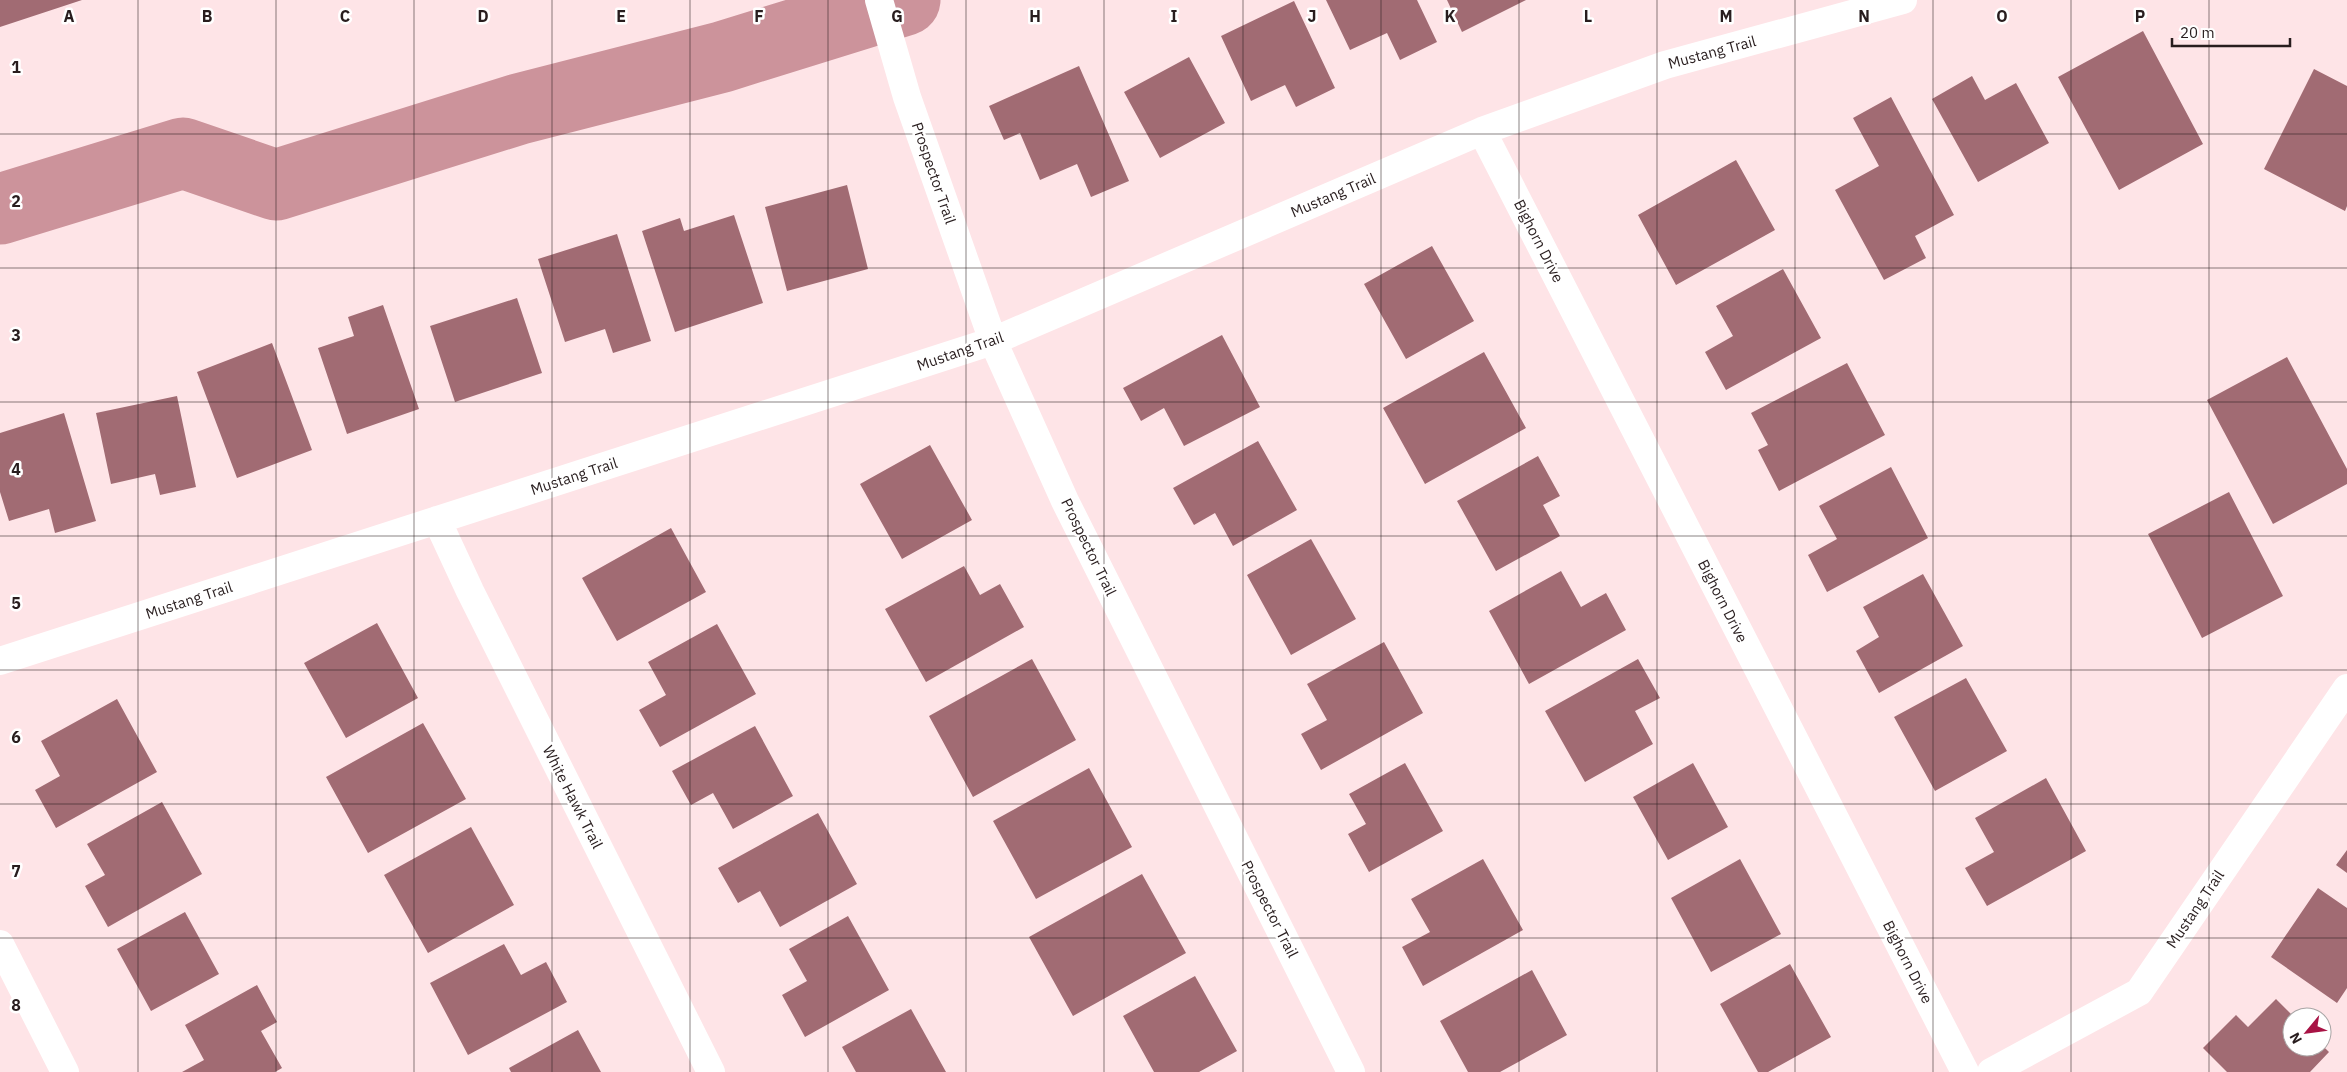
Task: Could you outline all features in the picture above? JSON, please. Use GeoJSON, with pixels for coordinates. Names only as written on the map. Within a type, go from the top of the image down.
{"type":"FeatureCollection","features":[{"type":"Feature","properties":{"kind":"street","name":"Prospector Trail"},"geometry":{"type":"LineString","coordinates":[[878,0],[907,98],[993,341],[1070,510],[1351,1072]]}},
{"type":"Feature","properties":{"kind":"street","name":"Mustang Trail"},"geometry":{"type":"LineString","coordinates":[[0,661],[993,341],[1482,131],[1665,65],[1903,0]]}},
{"type":"Feature","properties":{"kind":"street","name":"Bighorn Drive"},"geometry":{"type":"LineString","coordinates":[[1482,131],[1965,1072]]}},
{"type":"Feature","properties":{"kind":"street","name":"White Hawk Trail"},"geometry":{"type":"LineString","coordinates":[[437,520],[470,591],[711,1072]]}},
{"type":"Feature","properties":{"kind":"street","name":"Mustang Trail"},"geometry":{"type":"LineString","coordinates":[[1991,1072],[2139,992],[2347,688]]}},
{"type":"Feature","properties":{"kind":"street"},"geometry":{"type":"LineString","coordinates":[[0,944],[65,1072]]}},
{"type":"Feature","properties":{"kind":"building"},"geometry":{"type":"Polygon","coordinates":[[[0,0],[82,0],[0,27],[0,0]]]}},
{"type":"Feature","properties":{"kind":"building"},"geometry":{"type":"Polygon","coordinates":[[[1326,0],[1417,0],[1437,42],[1400,60],[1387,33],[1350,50],[1326,0]]]}},
{"type":"Feature","properties":{"kind":"building"},"geometry":{"type":"Polygon","coordinates":[[[1447,0],[1526,0],[1462,32],[1447,0]]]}},
{"type":"Feature","properties":{"kind":"building"},"geometry":{"type":"Polygon","coordinates":[[[1294,1],[1335,88],[1296,107],[1285,85],[1251,101],[1221,36],[1294,1]]]}},
{"type":"Feature","properties":{"kind":"building"},"geometry":{"type":"Polygon","coordinates":[[[2143,31],[2203,144],[2119,190],[2058,77],[2143,31]]]}},
{"type":"Feature","properties":{"kind":"building"},"geometry":{"type":"Polygon","coordinates":[[[1189,57],[1225,123],[1160,158],[1124,92],[1189,57]]]}},
{"type":"Feature","properties":{"kind":"building"},"geometry":{"type":"Polygon","coordinates":[[[1079,66],[1129,181],[1091,197],[1077,164],[1040,180],[1020,133],[1004,140],[989,106],[1079,66]]]}},
{"type":"Feature","properties":{"kind":"building"},"geometry":{"type":"Polygon","coordinates":[[[2314,69],[2347,86],[2347,206],[2345,211],[2264,169],[2314,69]]]}},
{"type":"Feature","properties":{"kind":"building"},"geometry":{"type":"Polygon","coordinates":[[[1972,76],[1985,100],[2016,83],[2049,143],[1978,182],[1932,99],[1972,76]]]}},
{"type":"Feature","properties":{"kind":"building"},"geometry":{"type":"Polygon","coordinates":[[[1891,97],[1954,215],[1915,236],[1926,258],[1884,280],[1835,190],[1879,166],[1853,118],[1891,97]]]}},
{"type":"Feature","properties":{"kind":"building"},"geometry":{"type":"Polygon","coordinates":[[[1736,160],[1775,230],[1676,285],[1638,215],[1736,160]]]}},
{"type":"Feature","properties":{"kind":"building"},"geometry":{"type":"Polygon","coordinates":[[[847,185],[868,269],[787,291],[765,207],[847,185]]]}},
{"type":"Feature","properties":{"kind":"building"},"geometry":{"type":"Polygon","coordinates":[[[734,215],[763,303],[675,332],[642,231],[680,218],[684,231],[734,215]]]}},
{"type":"Feature","properties":{"kind":"building"},"geometry":{"type":"Polygon","coordinates":[[[617,234],[651,341],[613,353],[605,329],[565,342],[538,259],[617,234]]]}},
{"type":"Feature","properties":{"kind":"building"},"geometry":{"type":"Polygon","coordinates":[[[1432,246],[1474,321],[1406,359],[1364,284],[1432,246]]]}},
{"type":"Feature","properties":{"kind":"building"},"geometry":{"type":"Polygon","coordinates":[[[1783,269],[1821,338],[1726,390],[1705,352],[1733,336],[1716,306],[1783,269]]]}},
{"type":"Feature","properties":{"kind":"building"},"geometry":{"type":"Polygon","coordinates":[[[517,298],[542,373],[455,402],[430,326],[517,298]]]}},
{"type":"Feature","properties":{"kind":"building"},"geometry":{"type":"Polygon","coordinates":[[[383,305],[419,409],[347,434],[318,348],[354,336],[348,317],[383,305]]]}},
{"type":"Feature","properties":{"kind":"building"},"geometry":{"type":"Polygon","coordinates":[[[1222,335],[1260,407],[1184,446],[1164,408],[1141,421],[1123,388],[1222,335]]]}},
{"type":"Feature","properties":{"kind":"building"},"geometry":{"type":"Polygon","coordinates":[[[272,343],[312,450],[237,478],[197,372],[272,343]]]}},
{"type":"Feature","properties":{"kind":"building"},"geometry":{"type":"Polygon","coordinates":[[[1484,352],[1526,428],[1425,484],[1383,408],[1484,352]]]}},
{"type":"Feature","properties":{"kind":"building"},"geometry":{"type":"Polygon","coordinates":[[[2287,357],[2347,469],[2347,484],[2273,524],[2207,400],[2287,357]]]}},
{"type":"Feature","properties":{"kind":"building"},"geometry":{"type":"Polygon","coordinates":[[[1847,363],[1885,435],[1779,491],[1758,450],[1768,445],[1751,413],[1847,363]]]}},
{"type":"Feature","properties":{"kind":"building"},"geometry":{"type":"Polygon","coordinates":[[[177,396],[196,487],[160,495],[155,474],[111,484],[96,413],[177,396]]]}},
{"type":"Feature","properties":{"kind":"building"},"geometry":{"type":"Polygon","coordinates":[[[64,413],[96,521],[55,533],[49,509],[9,521],[0,492],[0,433],[64,413]]]}},
{"type":"Feature","properties":{"kind":"building"},"geometry":{"type":"Polygon","coordinates":[[[1258,441],[1297,510],[1233,546],[1215,513],[1194,525],[1173,488],[1258,441]]]}},
{"type":"Feature","properties":{"kind":"building"},"geometry":{"type":"Polygon","coordinates":[[[930,445],[972,520],[902,559],[860,484],[930,445]]]}},
{"type":"Feature","properties":{"kind":"building"},"geometry":{"type":"Polygon","coordinates":[[[1538,456],[1560,496],[1543,505],[1560,536],[1496,571],[1457,501],[1538,456]]]}},
{"type":"Feature","properties":{"kind":"building"},"geometry":{"type":"Polygon","coordinates":[[[1891,467],[1928,538],[1827,592],[1808,555],[1837,539],[1819,506],[1891,467]]]}},
{"type":"Feature","properties":{"kind":"building"},"geometry":{"type":"Polygon","coordinates":[[[2229,492],[2283,596],[2202,638],[2148,534],[2229,492]]]}},
{"type":"Feature","properties":{"kind":"building"},"geometry":{"type":"Polygon","coordinates":[[[671,528],[706,592],[617,641],[582,578],[671,528]]]}},
{"type":"Feature","properties":{"kind":"building"},"geometry":{"type":"Polygon","coordinates":[[[1311,539],[1356,619],[1291,655],[1247,575],[1311,539]]]}},
{"type":"Feature","properties":{"kind":"building"},"geometry":{"type":"Polygon","coordinates":[[[964,566],[980,595],[1000,584],[1024,627],[926,682],[885,609],[964,566]]]}},
{"type":"Feature","properties":{"kind":"building"},"geometry":{"type":"Polygon","coordinates":[[[1561,571],[1581,607],[1606,593],[1626,630],[1529,684],[1489,611],[1561,571]]]}},
{"type":"Feature","properties":{"kind":"building"},"geometry":{"type":"Polygon","coordinates":[[[1923,574],[1963,646],[1879,693],[1856,651],[1879,637],[1863,607],[1923,574]]]}},
{"type":"Feature","properties":{"kind":"building"},"geometry":{"type":"Polygon","coordinates":[[[377,623],[418,698],[346,738],[304,663],[377,623]]]}},
{"type":"Feature","properties":{"kind":"building"},"geometry":{"type":"Polygon","coordinates":[[[717,624],[756,694],[660,747],[639,710],[666,695],[648,662],[717,624]]]}},
{"type":"Feature","properties":{"kind":"building"},"geometry":{"type":"Polygon","coordinates":[[[1384,642],[1423,713],[1321,770],[1301,734],[1327,720],[1307,684],[1384,642]]]}},
{"type":"Feature","properties":{"kind":"building"},"geometry":{"type":"Polygon","coordinates":[[[1032,659],[1076,740],[973,797],[929,716],[1032,659]]]}},
{"type":"Feature","properties":{"kind":"building"},"geometry":{"type":"Polygon","coordinates":[[[1638,659],[1660,698],[1635,711],[1653,744],[1585,782],[1545,711],[1638,659]]]}},
{"type":"Feature","properties":{"kind":"building"},"geometry":{"type":"Polygon","coordinates":[[[1966,678],[2007,751],[1935,791],[1894,717],[1966,678]]]}},
{"type":"Feature","properties":{"kind":"building"},"geometry":{"type":"Polygon","coordinates":[[[117,699],[157,772],[56,828],[35,790],[60,776],[41,741],[117,699]]]}},
{"type":"Feature","properties":{"kind":"building"},"geometry":{"type":"Polygon","coordinates":[[[423,723],[466,799],[368,853],[326,777],[423,723]]]}},
{"type":"Feature","properties":{"kind":"building"},"geometry":{"type":"Polygon","coordinates":[[[755,726],[793,796],[733,829],[713,793],[691,805],[672,771],[755,726]]]}},
{"type":"Feature","properties":{"kind":"building"},"geometry":{"type":"Polygon","coordinates":[[[1405,763],[1443,831],[1369,872],[1348,834],[1366,824],[1349,794],[1405,763]]]}},
{"type":"Feature","properties":{"kind":"building"},"geometry":{"type":"Polygon","coordinates":[[[1693,763],[1728,827],[1668,860],[1633,797],[1693,763]]]}},
{"type":"Feature","properties":{"kind":"building"},"geometry":{"type":"Polygon","coordinates":[[[1089,768],[1132,847],[1036,899],[993,821],[1089,768]]]}},
{"type":"Feature","properties":{"kind":"building"},"geometry":{"type":"Polygon","coordinates":[[[2046,778],[2086,851],[1987,906],[1965,868],[1994,852],[1975,818],[2046,778]]]}},
{"type":"Feature","properties":{"kind":"building"},"geometry":{"type":"Polygon","coordinates":[[[162,802],[202,874],[108,927],[85,886],[105,875],[87,844],[162,802]]]}},
{"type":"Feature","properties":{"kind":"building"},"geometry":{"type":"Polygon","coordinates":[[[818,813],[857,884],[780,927],[760,891],[738,903],[718,868],[818,813]]]}},
{"type":"Feature","properties":{"kind":"building"},"geometry":{"type":"Polygon","coordinates":[[[471,827],[514,905],[428,953],[384,875],[471,827]]]}},
{"type":"Feature","properties":{"kind":"building"},"geometry":{"type":"Polygon","coordinates":[[[2347,850],[2347,873],[2336,865],[2347,850]]]}},
{"type":"Feature","properties":{"kind":"building"},"geometry":{"type":"Polygon","coordinates":[[[1483,859],[1523,930],[1423,986],[1402,947],[1430,932],[1411,899],[1483,859]]]}},
{"type":"Feature","properties":{"kind":"building"},"geometry":{"type":"Polygon","coordinates":[[[1740,859],[1781,934],[1711,972],[1671,898],[1740,859]]]}},
{"type":"Feature","properties":{"kind":"building"},"geometry":{"type":"Polygon","coordinates":[[[1142,874],[1186,953],[1073,1016],[1029,937],[1142,874]]]}},
{"type":"Feature","properties":{"kind":"building"},"geometry":{"type":"Polygon","coordinates":[[[2318,888],[2347,908],[2347,988],[2337,1003],[2271,957],[2318,888]]]}},
{"type":"Feature","properties":{"kind":"building"},"geometry":{"type":"Polygon","coordinates":[[[185,912],[219,974],[151,1011],[117,949],[185,912]]]}},
{"type":"Feature","properties":{"kind":"building"},"geometry":{"type":"Polygon","coordinates":[[[848,916],[889,990],[805,1037],[782,995],[807,981],[789,949],[848,916]]]}},
{"type":"Feature","properties":{"kind":"building"},"geometry":{"type":"Polygon","coordinates":[[[504,944],[521,975],[546,962],[567,1002],[468,1055],[430,983],[504,944]]]}},
{"type":"Feature","properties":{"kind":"building"},"geometry":{"type":"Polygon","coordinates":[[[1790,964],[1831,1037],[1768,1072],[1758,1072],[1720,1004],[1790,964]]]}},
{"type":"Feature","properties":{"kind":"building"},"geometry":{"type":"Polygon","coordinates":[[[1532,970],[1567,1035],[1500,1072],[1468,1072],[1440,1021],[1532,970]]]}},
{"type":"Feature","properties":{"kind":"building"},"geometry":{"type":"Polygon","coordinates":[[[1195,976],[1237,1051],[1199,1072],[1154,1072],[1123,1016],[1195,976]]]}},
{"type":"Feature","properties":{"kind":"building"},"geometry":{"type":"Polygon","coordinates":[[[257,985],[277,1022],[261,1031],[282,1068],[275,1072],[182,1072],[204,1060],[185,1025],[257,985]]]}},
{"type":"Feature","properties":{"kind":"building"},"geometry":{"type":"Polygon","coordinates":[[[2276,999],[2284,1007],[2282,1007],[2282,1057],[2324,1057],[2310,1072],[2227,1072],[2203,1048],[2236,1015],[2248,1027],[2276,999]]]}},
{"type":"Feature","properties":{"kind":"building"},"geometry":{"type":"Polygon","coordinates":[[[911,1009],[946,1072],[856,1072],[842,1047],[911,1009]]]}},
{"type":"Feature","properties":{"kind":"building"},"geometry":{"type":"Polygon","coordinates":[[[578,1030],[601,1072],[511,1072],[509,1068],[578,1030]]]}},
{"type":"Feature","properties":{"kind":"waterway"},"geometry":{"type":"LineString","coordinates":[[0,209],[183,153],[276,185],[519,109],[722,57],[905,0]]}}]}
